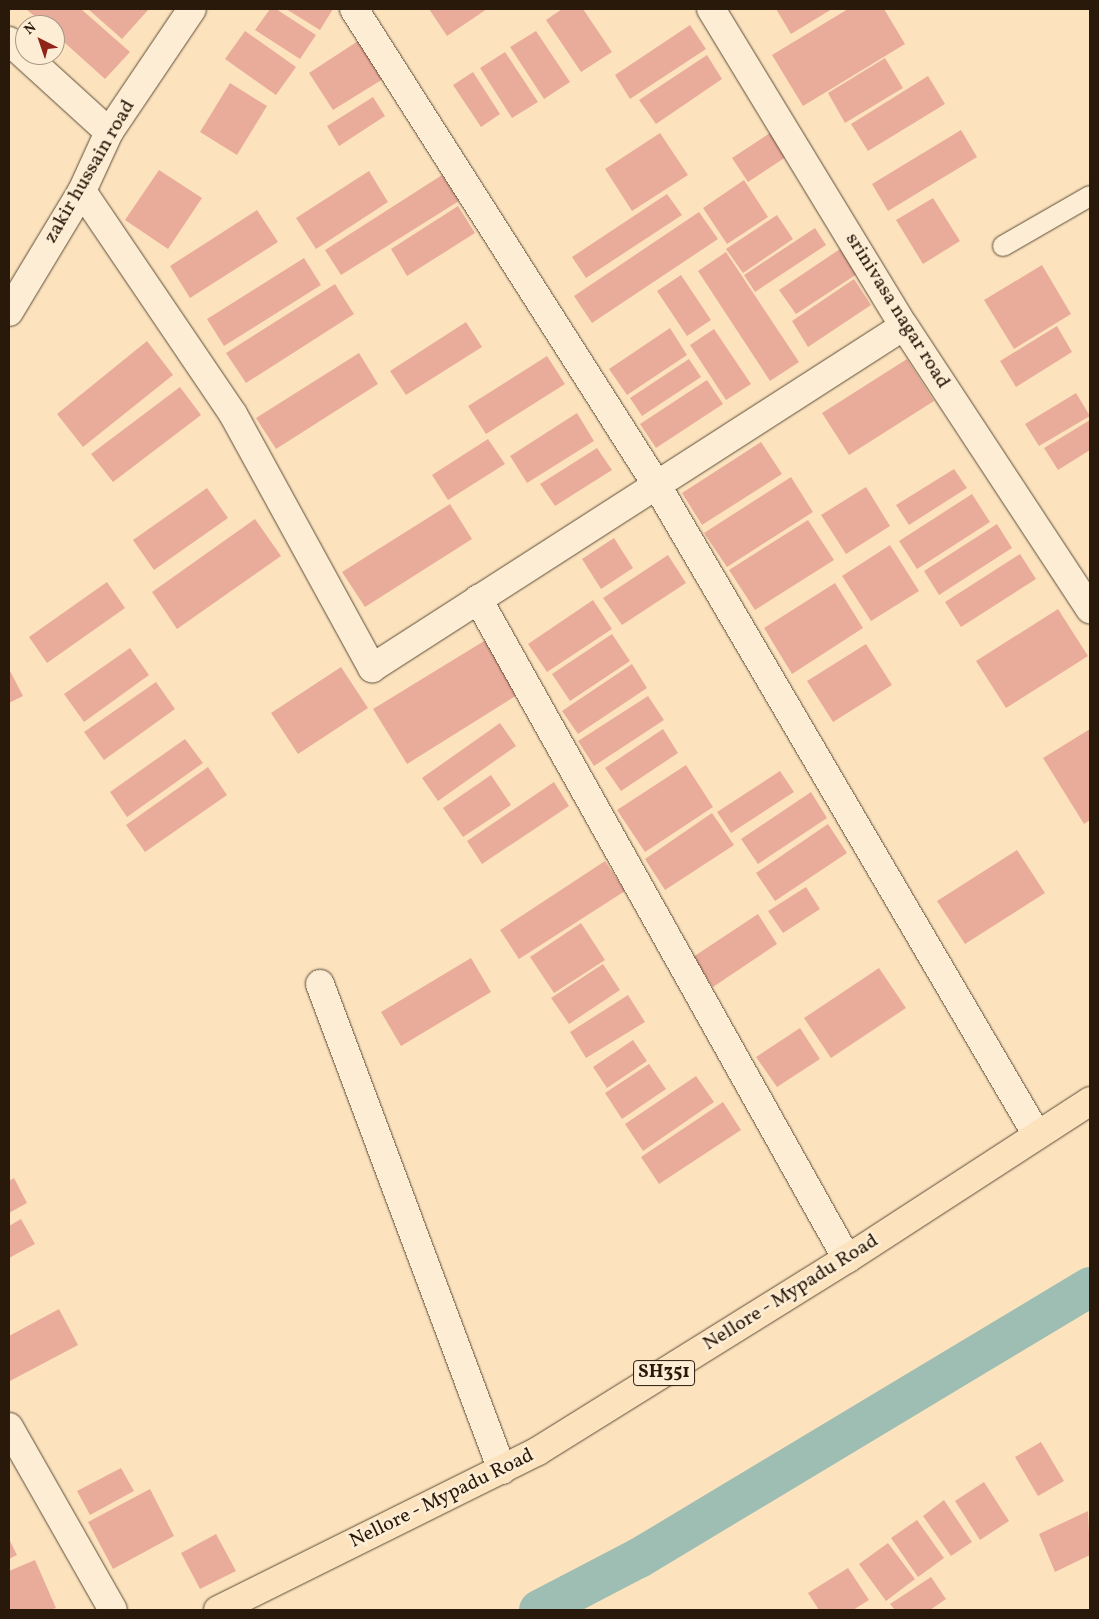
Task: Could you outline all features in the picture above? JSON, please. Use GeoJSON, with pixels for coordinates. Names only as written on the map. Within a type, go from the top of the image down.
{"type":"FeatureCollection","features":[{"type":"Feature","properties":{"kind":"main road","name":"Nellore - Mypadu Road"},"geometry":{"type":"LineString","coordinates":[[218,1610],[538,1451],[847,1258],[1090,1102]]}},
{"type":"Feature","properties":{"kind":"street","name":"zakir hussain road"},"geometry":{"type":"LineString","coordinates":[[9,312],[82,191],[109,132],[192,9]]}},
{"type":"Feature","properties":{"kind":"street"},"geometry":{"type":"LineString","coordinates":[[354,9],[656,484],[1037,1135]]}},
{"type":"Feature","properties":{"kind":"street","name":"srinivasa nagar road"},"geometry":{"type":"LineString","coordinates":[[711,9],[904,326],[1090,609]]}},
{"type":"Feature","properties":{"kind":"street"},"geometry":{"type":"LineString","coordinates":[[9,42],[109,132]]}},
{"type":"Feature","properties":{"kind":"street"},"geometry":{"type":"LineString","coordinates":[[82,191],[233,414],[372,668],[904,326]]}},
{"type":"Feature","properties":{"kind":"street"},"geometry":{"type":"LineString","coordinates":[[478,599],[847,1258]]}},
{"type":"Feature","properties":{"kind":"street"},"geometry":{"type":"LineString","coordinates":[[320,984],[502,1470]]}},
{"type":"Feature","properties":{"kind":"street"},"geometry":{"type":"LineString","coordinates":[[9,1427],[113,1610]]}},
{"type":"Feature","properties":{"kind":"lane"},"geometry":{"type":"LineString","coordinates":[[1002,246],[1090,196]]}},
{"type":"Feature","properties":{"kind":"building"},"geometry":{"type":"Polygon","coordinates":[[[26,9],[81,9],[130,52],[105,79],[65,43],[65,15],[33,15],[26,9]]]}},
{"type":"Feature","properties":{"kind":"building"},"geometry":{"type":"Polygon","coordinates":[[[88,9],[149,9],[122,39],[88,9]]]}},
{"type":"Feature","properties":{"kind":"building"},"geometry":{"type":"Polygon","coordinates":[[[270,9],[276,9],[316,35],[300,59],[255,30],[270,9]]]}},
{"type":"Feature","properties":{"kind":"building"},"geometry":{"type":"Polygon","coordinates":[[[286,9],[333,9],[320,30],[286,9]]]}},
{"type":"Feature","properties":{"kind":"building"},"geometry":{"type":"Polygon","coordinates":[[[429,9],[487,9],[447,36],[429,9]]]}},
{"type":"Feature","properties":{"kind":"building"},"geometry":{"type":"Polygon","coordinates":[[[562,9],[583,9],[612,52],[581,72],[546,20],[562,9]]]}},
{"type":"Feature","properties":{"kind":"building"},"geometry":{"type":"Polygon","coordinates":[[[776,9],[832,9],[791,34],[776,9]]]}},
{"type":"Feature","properties":{"kind":"building"},"geometry":{"type":"Polygon","coordinates":[[[848,9],[884,9],[905,44],[803,106],[772,55],[848,9]]]}},
{"type":"Feature","properties":{"kind":"building"},"geometry":{"type":"Polygon","coordinates":[[[690,25],[706,49],[630,99],[615,75],[690,25]]]}},
{"type":"Feature","properties":{"kind":"building"},"geometry":{"type":"Polygon","coordinates":[[[245,31],[296,67],[276,95],[225,59],[245,31]]]}},
{"type":"Feature","properties":{"kind":"building"},"geometry":{"type":"Polygon","coordinates":[[[536,31],[570,82],[544,99],[510,47],[536,31]]]}},
{"type":"Feature","properties":{"kind":"building"},"geometry":{"type":"Polygon","coordinates":[[[358,41],[383,79],[333,110],[309,73],[358,41]]]}},
{"type":"Feature","properties":{"kind":"building"},"geometry":{"type":"Polygon","coordinates":[[[505,52],[538,102],[512,118],[480,68],[505,52]]]}},
{"type":"Feature","properties":{"kind":"building"},"geometry":{"type":"Polygon","coordinates":[[[707,55],[722,79],[656,124],[639,100],[707,55]]]}},
{"type":"Feature","properties":{"kind":"building"},"geometry":{"type":"Polygon","coordinates":[[[885,58],[903,88],[845,123],[828,93],[885,58]]]}},
{"type":"Feature","properties":{"kind":"building"},"geometry":{"type":"Polygon","coordinates":[[[473,72],[500,114],[481,127],[453,85],[473,72]]]}},
{"type":"Feature","properties":{"kind":"building"},"geometry":{"type":"Polygon","coordinates":[[[928,76],[945,104],[868,151],[851,124],[928,76]]]}},
{"type":"Feature","properties":{"kind":"building"},"geometry":{"type":"Polygon","coordinates":[[[230,83],[267,106],[237,155],[200,132],[230,83]]]}},
{"type":"Feature","properties":{"kind":"building"},"geometry":{"type":"Polygon","coordinates":[[[373,97],[385,116],[339,146],[327,126],[373,97]]]}},
{"type":"Feature","properties":{"kind":"building"},"geometry":{"type":"Polygon","coordinates":[[[961,130],[977,157],[888,211],[872,184],[961,130]]]}},
{"type":"Feature","properties":{"kind":"building"},"geometry":{"type":"Polygon","coordinates":[[[773,131],[789,155],[748,182],[732,158],[773,131]]]}},
{"type":"Feature","properties":{"kind":"building"},"geometry":{"type":"Polygon","coordinates":[[[660,133],[688,175],[632,211],[605,169],[660,133]]]}},
{"type":"Feature","properties":{"kind":"building"},"geometry":{"type":"Polygon","coordinates":[[[159,170],[202,198],[168,249],[125,220],[159,170]]]}},
{"type":"Feature","properties":{"kind":"building"},"geometry":{"type":"Polygon","coordinates":[[[369,171],[388,202],[316,249],[296,218],[369,171]]]}},
{"type":"Feature","properties":{"kind":"building"},"geometry":{"type":"Polygon","coordinates":[[[442,175],[459,201],[341,275],[325,250],[442,175]]]}},
{"type":"Feature","properties":{"kind":"building"},"geometry":{"type":"Polygon","coordinates":[[[744,180],[768,217],[727,244],[703,208],[744,180]]]}},
{"type":"Feature","properties":{"kind":"building"},"geometry":{"type":"Polygon","coordinates":[[[667,194],[682,215],[586,278],[572,257],[667,194]]]}},
{"type":"Feature","properties":{"kind":"building"},"geometry":{"type":"Polygon","coordinates":[[[933,198],[960,241],[923,264],[896,220],[933,198]]]}},
{"type":"Feature","properties":{"kind":"building"},"geometry":{"type":"Polygon","coordinates":[[[458,206],[475,233],[407,276],[391,249],[458,206]]]}},
{"type":"Feature","properties":{"kind":"building"},"geometry":{"type":"Polygon","coordinates":[[[257,210],[278,242],[190,298],[170,266],[257,210]]]}},
{"type":"Feature","properties":{"kind":"building"},"geometry":{"type":"Polygon","coordinates":[[[699,212],[718,239],[592,323],[574,296],[699,212]]]}},
{"type":"Feature","properties":{"kind":"building"},"geometry":{"type":"Polygon","coordinates":[[[777,215],[793,239],[743,273],[726,249],[777,215]]]}},
{"type":"Feature","properties":{"kind":"building"},"geometry":{"type":"Polygon","coordinates":[[[815,228],[826,245],[755,292],[744,275],[815,228]]]}},
{"type":"Feature","properties":{"kind":"building"},"geometry":{"type":"Polygon","coordinates":[[[840,249],[857,274],[796,314],[779,290],[840,249]]]}},
{"type":"Feature","properties":{"kind":"building"},"geometry":{"type":"Polygon","coordinates":[[[726,252],[799,362],[770,381],[698,271],[726,252]]]}},
{"type":"Feature","properties":{"kind":"building"},"geometry":{"type":"Polygon","coordinates":[[[304,258],[321,285],[224,346],[207,319],[304,258]]]}},
{"type":"Feature","properties":{"kind":"building"},"geometry":{"type":"Polygon","coordinates":[[[1042,265],[1071,314],[1014,349],[984,300],[1042,265]]]}},
{"type":"Feature","properties":{"kind":"building"},"geometry":{"type":"Polygon","coordinates":[[[681,275],[711,320],[687,336],[657,291],[681,275]]]}},
{"type":"Feature","properties":{"kind":"building"},"geometry":{"type":"Polygon","coordinates":[[[854,279],[871,305],[808,347],[792,321],[854,279]]]}},
{"type":"Feature","properties":{"kind":"building"},"geometry":{"type":"Polygon","coordinates":[[[335,284],[354,314],[246,383],[226,353],[335,284]]]}},
{"type":"Feature","properties":{"kind":"building"},"geometry":{"type":"Polygon","coordinates":[[[466,322],[482,347],[406,395],[390,371],[466,322]]]}},
{"type":"Feature","properties":{"kind":"building"},"geometry":{"type":"Polygon","coordinates":[[[1057,326],[1072,352],[1016,387],[1000,361],[1057,326]]]}},
{"type":"Feature","properties":{"kind":"building"},"geometry":{"type":"Polygon","coordinates":[[[670,328],[687,355],[627,395],[609,369],[670,328]]]}},
{"type":"Feature","properties":{"kind":"building"},"geometry":{"type":"Polygon","coordinates":[[[714,329],[751,384],[726,400],[690,345],[714,329]]]}},
{"type":"Feature","properties":{"kind":"building"},"geometry":{"type":"Polygon","coordinates":[[[147,341],[173,375],[83,447],[57,414],[147,341]]]}},
{"type":"Feature","properties":{"kind":"building"},"geometry":{"type":"Polygon","coordinates":[[[359,353],[378,384],[276,449],[256,418],[359,353]]]}},
{"type":"Feature","properties":{"kind":"building"},"geometry":{"type":"Polygon","coordinates":[[[547,356],[565,384],[486,434],[468,406],[547,356]]]}},
{"type":"Feature","properties":{"kind":"building"},"geometry":{"type":"Polygon","coordinates":[[[689,359],[701,377],[642,416],[630,398],[689,359]]]}},
{"type":"Feature","properties":{"kind":"building"},"geometry":{"type":"Polygon","coordinates":[[[907,359],[934,401],[849,455],[822,413],[907,359]]]}},
{"type":"Feature","properties":{"kind":"building"},"geometry":{"type":"Polygon","coordinates":[[[707,380],[723,404],[656,448],[640,424],[707,380]]]}},
{"type":"Feature","properties":{"kind":"building"},"geometry":{"type":"Polygon","coordinates":[[[180,387],[201,415],[113,482],[91,454],[180,387]]]}},
{"type":"Feature","properties":{"kind":"building"},"geometry":{"type":"Polygon","coordinates":[[[1076,393],[1090,416],[1039,446],[1025,424],[1076,393]]]}},
{"type":"Feature","properties":{"kind":"building"},"geometry":{"type":"Polygon","coordinates":[[[577,413],[594,441],[527,483],[510,456],[577,413]]]}},
{"type":"Feature","properties":{"kind":"building"},"geometry":{"type":"Polygon","coordinates":[[[1090,420],[1090,450],[1058,470],[1044,448],[1090,420]]]}},
{"type":"Feature","properties":{"kind":"building"},"geometry":{"type":"Polygon","coordinates":[[[488,439],[505,464],[448,500],[432,475],[488,439]]]}},
{"type":"Feature","properties":{"kind":"building"},"geometry":{"type":"Polygon","coordinates":[[[761,442],[782,474],[702,525],[682,493],[761,442]]]}},
{"type":"Feature","properties":{"kind":"building"},"geometry":{"type":"Polygon","coordinates":[[[597,448],[612,470],[555,506],[540,484],[597,448]]]}},
{"type":"Feature","properties":{"kind":"building"},"geometry":{"type":"Polygon","coordinates":[[[954,469],[967,488],[909,525],[896,505],[954,469]]]}},
{"type":"Feature","properties":{"kind":"building"},"geometry":{"type":"Polygon","coordinates":[[[791,477],[813,512],[727,567],[704,533],[791,477]]]}},
{"type":"Feature","properties":{"kind":"building"},"geometry":{"type":"Polygon","coordinates":[[[866,487],[890,526],[846,554],[821,515],[866,487]]]}},
{"type":"Feature","properties":{"kind":"building"},"geometry":{"type":"Polygon","coordinates":[[[207,488],[228,518],[154,570],[133,540],[207,488]]]}},
{"type":"Feature","properties":{"kind":"building"},"geometry":{"type":"Polygon","coordinates":[[[972,494],[990,522],[917,569],[899,541],[972,494]]]}},
{"type":"Feature","properties":{"kind":"building"},"geometry":{"type":"Polygon","coordinates":[[[450,504],[472,539],[365,607],[342,572],[450,504]]]}},
{"type":"Feature","properties":{"kind":"building"},"geometry":{"type":"Polygon","coordinates":[[[255,519],[281,556],[177,629],[152,592],[255,519]]]}},
{"type":"Feature","properties":{"kind":"building"},"geometry":{"type":"Polygon","coordinates":[[[808,520],[834,560],[755,610],[729,570],[808,520]]]}},
{"type":"Feature","properties":{"kind":"building"},"geometry":{"type":"Polygon","coordinates":[[[997,524],[1012,548],[939,595],[924,571],[997,524]]]}},
{"type":"Feature","properties":{"kind":"building"},"geometry":{"type":"Polygon","coordinates":[[[614,538],[633,568],[601,589],[582,559],[614,538]]]}},
{"type":"Feature","properties":{"kind":"building"},"geometry":{"type":"Polygon","coordinates":[[[890,545],[919,591],[871,621],[842,576],[890,545]]]}},
{"type":"Feature","properties":{"kind":"building"},"geometry":{"type":"Polygon","coordinates":[[[1020,554],[1036,579],[961,627],[945,602],[1020,554]]]}},
{"type":"Feature","properties":{"kind":"building"},"geometry":{"type":"Polygon","coordinates":[[[668,555],[686,583],[622,625],[603,598],[668,555]]]}},
{"type":"Feature","properties":{"kind":"building"},"geometry":{"type":"Polygon","coordinates":[[[107,582],[125,608],[47,663],[29,637],[107,582]]]}},
{"type":"Feature","properties":{"kind":"building"},"geometry":{"type":"Polygon","coordinates":[[[835,583],[863,628],[792,674],[764,628],[835,583]]]}},
{"type":"Feature","properties":{"kind":"building"},"geometry":{"type":"Polygon","coordinates":[[[593,600],[612,629],[547,672],[528,644],[593,600]]]}},
{"type":"Feature","properties":{"kind":"building"},"geometry":{"type":"Polygon","coordinates":[[[1058,609],[1088,656],[1006,708],[976,661],[1058,609]]]}},
{"type":"Feature","properties":{"kind":"building"},"geometry":{"type":"Polygon","coordinates":[[[612,634],[630,661],[570,701],[552,674],[612,634]]]}},
{"type":"Feature","properties":{"kind":"building"},"geometry":{"type":"Polygon","coordinates":[[[489,638],[522,692],[407,764],[373,709],[489,638]]]}},
{"type":"Feature","properties":{"kind":"building"},"geometry":{"type":"Polygon","coordinates":[[[866,644],[892,685],[833,722],[807,681],[866,644]]]}},
{"type":"Feature","properties":{"kind":"building"},"geometry":{"type":"Polygon","coordinates":[[[130,648],[149,675],[84,722],[64,694],[130,648]]]}},
{"type":"Feature","properties":{"kind":"building"},"geometry":{"type":"Polygon","coordinates":[[[632,664],[647,688],[578,734],[562,711],[632,664]]]}},
{"type":"Feature","properties":{"kind":"building"},"geometry":{"type":"Polygon","coordinates":[[[341,667],[368,708],[298,754],[271,713],[341,667]]]}},
{"type":"Feature","properties":{"kind":"building"},"geometry":{"type":"Polygon","coordinates":[[[9,669],[23,696],[9,703],[9,669]]]}},
{"type":"Feature","properties":{"kind":"building"},"geometry":{"type":"Polygon","coordinates":[[[156,682],[175,709],[104,760],[84,732],[156,682]]]}},
{"type":"Feature","properties":{"kind":"building"},"geometry":{"type":"Polygon","coordinates":[[[648,696],[664,720],[594,766],[578,741],[648,696]]]}},
{"type":"Feature","properties":{"kind":"building"},"geometry":{"type":"Polygon","coordinates":[[[500,723],[516,746],[438,801],[422,778],[500,723]]]}},
{"type":"Feature","properties":{"kind":"building"},"geometry":{"type":"Polygon","coordinates":[[[663,729],[678,753],[621,791],[605,768],[663,729]]]}},
{"type":"Feature","properties":{"kind":"building"},"geometry":{"type":"Polygon","coordinates":[[[1090,729],[1090,820],[1084,824],[1043,758],[1090,729]]]}},
{"type":"Feature","properties":{"kind":"building"},"geometry":{"type":"Polygon","coordinates":[[[185,739],[203,763],[127,817],[110,792],[185,739]]]}},
{"type":"Feature","properties":{"kind":"building"},"geometry":{"type":"Polygon","coordinates":[[[686,765],[713,807],[645,852],[617,810],[686,765]]]}},
{"type":"Feature","properties":{"kind":"building"},"geometry":{"type":"Polygon","coordinates":[[[208,767],[227,795],[145,852],[126,825],[208,767]]]}},
{"type":"Feature","properties":{"kind":"building"},"geometry":{"type":"Polygon","coordinates":[[[780,771],[794,792],[731,833],[717,812],[780,771]]]}},
{"type":"Feature","properties":{"kind":"building"},"geometry":{"type":"Polygon","coordinates":[[[491,775],[511,805],[463,837],[443,808],[491,775]]]}},
{"type":"Feature","properties":{"kind":"building"},"geometry":{"type":"Polygon","coordinates":[[[554,782],[569,806],[482,864],[467,841],[554,782]]]}},
{"type":"Feature","properties":{"kind":"building"},"geometry":{"type":"Polygon","coordinates":[[[811,792],[827,818],[758,864],[741,839],[811,792]]]}},
{"type":"Feature","properties":{"kind":"building"},"geometry":{"type":"Polygon","coordinates":[[[712,813],[734,845],[665,890],[645,859],[712,813]]]}},
{"type":"Feature","properties":{"kind":"building"},"geometry":{"type":"Polygon","coordinates":[[[828,824],[847,853],[775,901],[756,873],[828,824]]]}},
{"type":"Feature","properties":{"kind":"building"},"geometry":{"type":"Polygon","coordinates":[[[1017,850],[1045,893],[965,944],[937,901],[1017,850]]]}},
{"type":"Feature","properties":{"kind":"building"},"geometry":{"type":"Polygon","coordinates":[[[605,861],[625,891],[519,959],[500,930],[605,861]]]}},
{"type":"Feature","properties":{"kind":"building"},"geometry":{"type":"Polygon","coordinates":[[[806,887],[820,909],[783,933],[768,911],[806,887]]]}},
{"type":"Feature","properties":{"kind":"building"},"geometry":{"type":"Polygon","coordinates":[[[758,914],[777,944],[713,987],[693,957],[758,914]]]}},
{"type":"Feature","properties":{"kind":"building"},"geometry":{"type":"Polygon","coordinates":[[[581,923],[605,960],[554,993],[530,957],[581,923]]]}},
{"type":"Feature","properties":{"kind":"building"},"geometry":{"type":"Polygon","coordinates":[[[471,958],[491,992],[401,1046],[381,1012],[471,958]]]}},
{"type":"Feature","properties":{"kind":"building"},"geometry":{"type":"Polygon","coordinates":[[[603,964],[620,990],[569,1024],[551,998],[603,964]]]}},
{"type":"Feature","properties":{"kind":"building"},"geometry":{"type":"Polygon","coordinates":[[[879,968],[906,1008],[831,1058],[804,1018],[879,968]]]}},
{"type":"Feature","properties":{"kind":"building"},"geometry":{"type":"Polygon","coordinates":[[[628,995],[645,1022],[586,1058],[570,1032],[628,995]]]}},
{"type":"Feature","properties":{"kind":"building"},"geometry":{"type":"Polygon","coordinates":[[[800,1028],[820,1059],[777,1087],[756,1057],[800,1028]]]}},
{"type":"Feature","properties":{"kind":"building"},"geometry":{"type":"Polygon","coordinates":[[[633,1040],[647,1061],[607,1088],[593,1067],[633,1040]]]}},
{"type":"Feature","properties":{"kind":"building"},"geometry":{"type":"Polygon","coordinates":[[[649,1064],[666,1089],[622,1119],[605,1093],[649,1064]]]}},
{"type":"Feature","properties":{"kind":"building"},"geometry":{"type":"Polygon","coordinates":[[[696,1076],[714,1102],[643,1151],[625,1124],[696,1076]]]}},
{"type":"Feature","properties":{"kind":"building"},"geometry":{"type":"Polygon","coordinates":[[[723,1102],[741,1130],[659,1184],[641,1157],[723,1102]]]}},
{"type":"Feature","properties":{"kind":"building"},"geometry":{"type":"Polygon","coordinates":[[[14,1178],[27,1203],[9,1213],[9,1181],[14,1178]]]}},
{"type":"Feature","properties":{"kind":"building"},"geometry":{"type":"Polygon","coordinates":[[[21,1219],[35,1244],[9,1258],[9,1226],[21,1219]]]}},
{"type":"Feature","properties":{"kind":"building"},"geometry":{"type":"Polygon","coordinates":[[[59,1309],[78,1345],[10,1381],[9,1336],[59,1309]]]}},
{"type":"Feature","properties":{"kind":"building"},"geometry":{"type":"Polygon","coordinates":[[[1041,1442],[1064,1481],[1038,1496],[1015,1457],[1041,1442]]]}},
{"type":"Feature","properties":{"kind":"building"},"geometry":{"type":"Polygon","coordinates":[[[121,1468],[134,1491],[90,1515],[77,1491],[121,1468]]]}},
{"type":"Feature","properties":{"kind":"building"},"geometry":{"type":"Polygon","coordinates":[[[984,1482],[1009,1521],[980,1540],[955,1501],[984,1482]]]}},
{"type":"Feature","properties":{"kind":"building"},"geometry":{"type":"Polygon","coordinates":[[[150,1489],[174,1536],[113,1569],[88,1522],[150,1489]]]}},
{"type":"Feature","properties":{"kind":"building"},"geometry":{"type":"Polygon","coordinates":[[[944,1500],[972,1542],[951,1556],[923,1516],[944,1500]]]}},
{"type":"Feature","properties":{"kind":"building"},"geometry":{"type":"Polygon","coordinates":[[[1088,1511],[1090,1555],[1055,1572],[1039,1534],[1088,1511]]]}},
{"type":"Feature","properties":{"kind":"building"},"geometry":{"type":"Polygon","coordinates":[[[917,1520],[944,1558],[918,1577],[891,1538],[917,1520]]]}},
{"type":"Feature","properties":{"kind":"building"},"geometry":{"type":"Polygon","coordinates":[[[216,1534],[236,1571],[200,1589],[181,1553],[216,1534]]]}},
{"type":"Feature","properties":{"kind":"building"},"geometry":{"type":"Polygon","coordinates":[[[9,1539],[17,1555],[9,1559],[9,1539]]]}},
{"type":"Feature","properties":{"kind":"building"},"geometry":{"type":"Polygon","coordinates":[[[888,1543],[915,1579],[886,1601],[859,1564],[888,1543]]]}},
{"type":"Feature","properties":{"kind":"building"},"geometry":{"type":"Polygon","coordinates":[[[35,1560],[56,1608],[49,1610],[9,1610],[9,1571],[35,1560]]]}},
{"type":"Feature","properties":{"kind":"building"},"geometry":{"type":"Polygon","coordinates":[[[848,1568],[869,1600],[853,1610],[819,1610],[808,1593],[848,1568]]]}},
{"type":"Feature","properties":{"kind":"building"},"geometry":{"type":"Polygon","coordinates":[[[931,1577],[946,1599],[930,1610],[895,1610],[890,1604],[931,1577]]]}},
{"type":"Feature","properties":{"kind":"waterway"},"geometry":{"type":"LineString","coordinates":[[539,1610],[639,1558],[1090,1287]]}}]}
